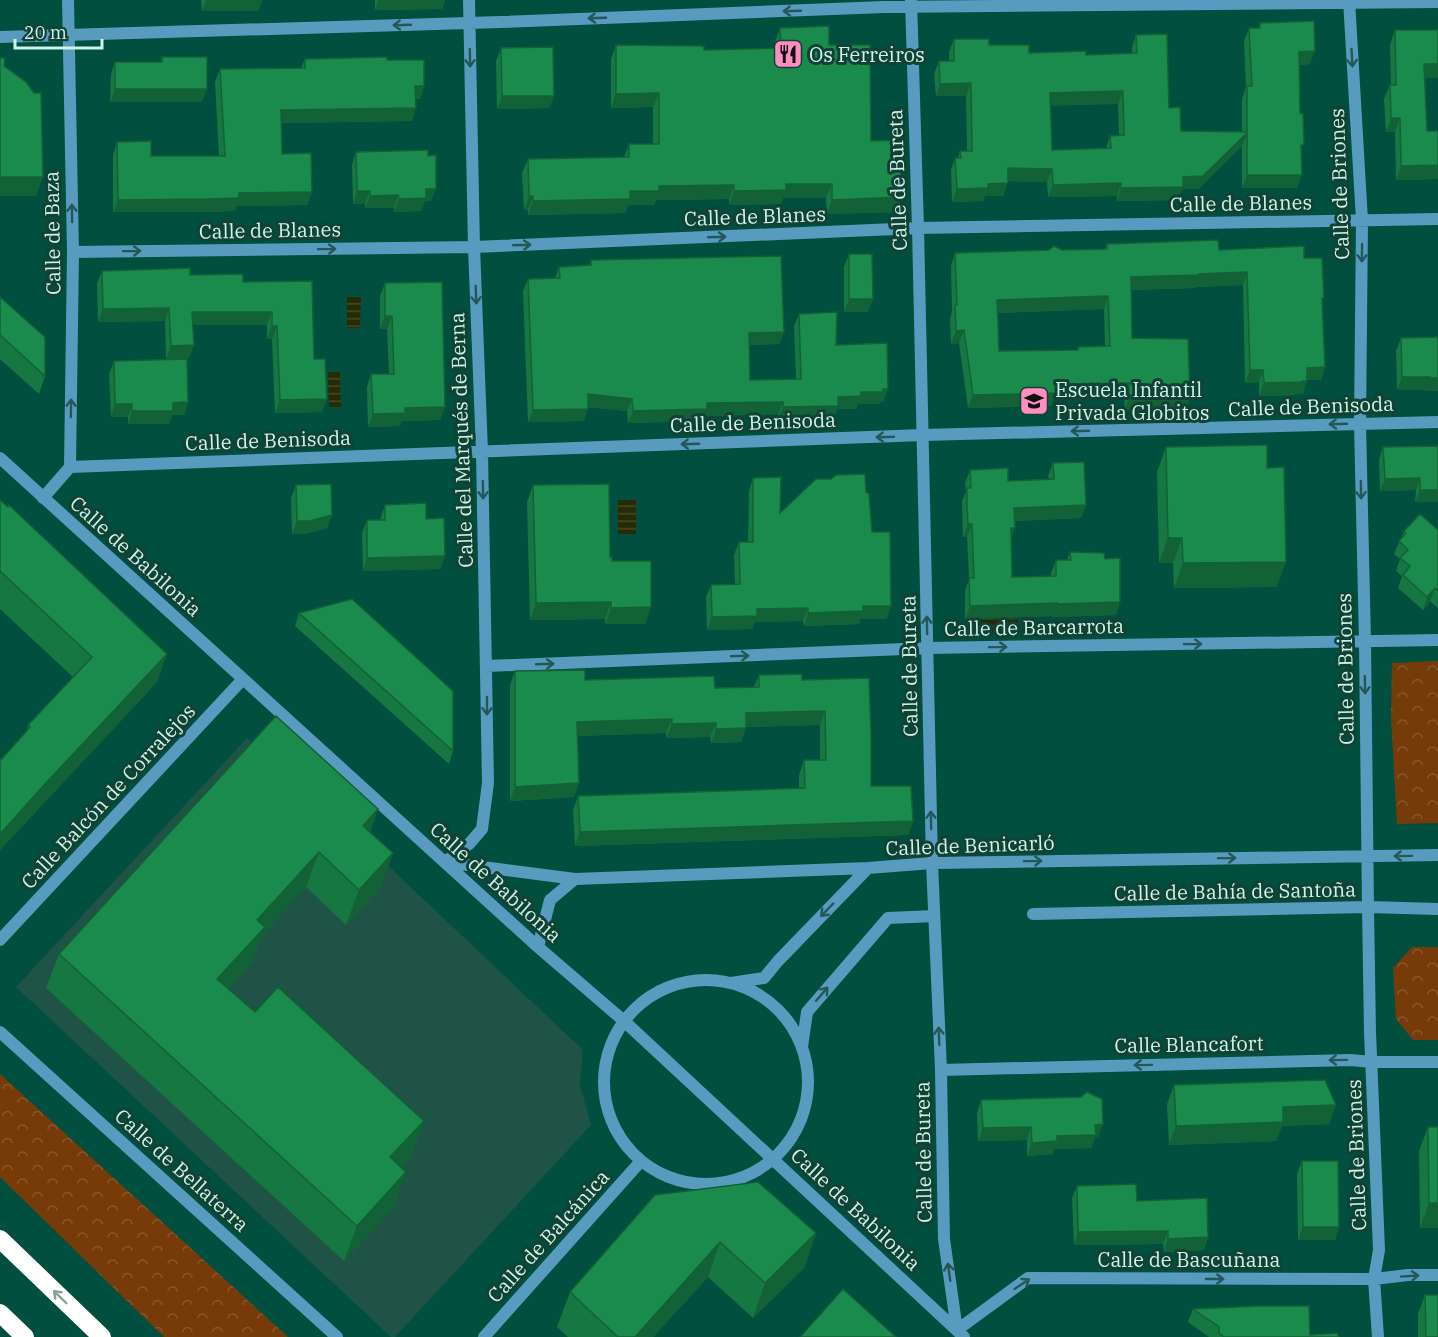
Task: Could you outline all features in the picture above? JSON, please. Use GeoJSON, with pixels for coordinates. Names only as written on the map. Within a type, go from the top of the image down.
{"type":"FeatureCollection","features":[{"type":"Feature","properties":{"kind":"highway"},"geometry":{"type":"LineString","coordinates":[[0,1239],[102,1337]]}},
{"type":"Feature","properties":{"kind":"highway"},"geometry":{"type":"LineString","coordinates":[[0,1313],[25,1337]]}},
{"type":"Feature","properties":{"kind":"street","name":"Calle de Baza"},"geometry":{"type":"LineString","coordinates":[[68,0],[74,252],[70,466]]}},
{"type":"Feature","properties":{"kind":"street","name":"Calle del Marqués de Berna"},"geometry":{"type":"LineString","coordinates":[[445,862],[469,844],[482,829],[488,783],[482,452],[474,247],[469,0]]}},
{"type":"Feature","properties":{"kind":"street","name":"Calle de Briones"},"geometry":{"type":"LineString","coordinates":[[1349,2],[1362,220],[1360,424],[1368,908],[1378,1250],[1374,1279],[1378,1337]]}},
{"type":"Feature","properties":{"kind":"street"},"geometry":{"type":"LineString","coordinates":[[0,38],[884,8],[911,4],[1438,2]]}},
{"type":"Feature","properties":{"kind":"street","name":"Calle de Bureta"},"geometry":{"type":"LineString","coordinates":[[911,4],[932,863],[941,1070],[944,1239],[961,1334]]}},
{"type":"Feature","properties":{"kind":"street","name":"Calle de Blanes"},"geometry":{"type":"LineString","coordinates":[[74,252],[474,247],[918,228],[1438,219]]}},
{"type":"Feature","properties":{"kind":"street","name":"Calle de Benisoda"},"geometry":{"type":"LineString","coordinates":[[70,466],[923,435],[1438,422]]}},
{"type":"Feature","properties":{"kind":"street","name":"Calle de Babilonia"},"geometry":{"type":"LineString","coordinates":[[0,458],[538,947],[624,1021],[961,1334]]}},
{"type":"Feature","properties":{"kind":"street"},"geometry":{"type":"LineString","coordinates":[[43,498],[70,466]]}},
{"type":"Feature","properties":{"kind":"street","name":"Calle de Barcarrota"},"geometry":{"type":"LineString","coordinates":[[487,666],[928,648],[1438,640]]}},
{"type":"Feature","properties":{"kind":"street","name":"Calle Balcón de Corralejos"},"geometry":{"type":"LineString","coordinates":[[0,940],[243,679]]}},
{"type":"Feature","properties":{"kind":"street","name":"Calle de Bahía de Santoña"},"geometry":{"type":"LineString","coordinates":[[1368,857],[1438,855]]}},
{"type":"Feature","properties":{"kind":"street","name":"Calle de Benicarló"},"geometry":{"type":"LineString","coordinates":[[445,862],[574,879],[868,868],[932,863],[1368,857]]}},
{"type":"Feature","properties":{"kind":"street"},"geometry":{"type":"LineString","coordinates":[[731,983],[761,996],[785,1018],[802,1047],[808,1077],[805,1107],[794,1136],[774,1159],[743,1178],[708,1185],[672,1179],[641,1161],[620,1138],[607,1110],[603,1079],[609,1048],[624,1021],[645,1000],[671,986],[701,980],[731,983],[764,978],[868,868]]}},
{"type":"Feature","properties":{"kind":"street"},"geometry":{"type":"LineString","coordinates":[[538,947],[550,900],[574,879]]}},
{"type":"Feature","properties":{"kind":"street","name":"Calle de Bahía de Santoña"},"geometry":{"type":"LineString","coordinates":[[1033,914],[1368,908],[1438,909]]}},
{"type":"Feature","properties":{"kind":"street"},"geometry":{"type":"LineString","coordinates":[[802,1047],[807,1012],[888,918],[934,916]]}},
{"type":"Feature","properties":{"kind":"street","name":"Calle de Bellaterra"},"geometry":{"type":"LineString","coordinates":[[0,1032],[337,1337]]}},
{"type":"Feature","properties":{"kind":"street","name":"Calle Blancafort"},"geometry":{"type":"LineString","coordinates":[[941,1070],[1351,1060],[1438,1062]]}},
{"type":"Feature","properties":{"kind":"street","name":"Calle de Balcánica"},"geometry":{"type":"LineString","coordinates":[[484,1337],[641,1161]]}},
{"type":"Feature","properties":{"kind":"street","name":"Calle de Bascuñana"},"geometry":{"type":"LineString","coordinates":[[961,1334],[1028,1278],[1374,1279],[1408,1275],[1438,1275]]}},
{"type":"Feature","properties":{"kind":"shaded area"},"geometry":{"type":"Polygon","coordinates":[[[347,297],[361,297],[360,328],[347,328],[347,297]]]}},
{"type":"Feature","properties":{"kind":"shaded area"},"geometry":{"type":"Polygon","coordinates":[[[328,372],[340,372],[341,407],[329,407],[328,372]]]}},
{"type":"Feature","properties":{"kind":"shaded area"},"geometry":{"type":"Polygon","coordinates":[[[618,500],[636,500],[636,534],[618,534],[618,500]]]}},
{"type":"Feature","properties":{"kind":"shaded area"},"geometry":{"type":"Polygon","coordinates":[[[978,619],[1018,619],[1018,624],[1015,624],[1015,632],[978,633],[978,619]]]}},
{"type":"Feature","properties":{"kind":"shaded area"},"geometry":{"type":"Polygon","coordinates":[[[247,738],[365,844],[583,1050],[580,1085],[591,1125],[395,1337],[391,1337],[16,987],[247,738]]]}},
{"type":"Feature","properties":{"kind":"green space"},"geometry":{"type":"Polygon","coordinates":[[[1438,661],[1438,823],[1397,824],[1391,717],[1392,663],[1438,661]]]}},
{"type":"Feature","properties":{"kind":"green space"},"geometry":{"type":"Polygon","coordinates":[[[1412,947],[1438,947],[1438,1040],[1413,1040],[1396,1019],[1393,968],[1412,947]]]}},
{"type":"Feature","properties":{"kind":"green space"},"geometry":{"type":"Polygon","coordinates":[[[0,1074],[288,1337],[164,1337],[0,1177],[0,1074]]]}},
{"type":"Feature","properties":{"kind":"building"},"geometry":{"type":"Polygon","coordinates":[[[1314,21],[1315,51],[1299,52],[1300,113],[1303,114],[1304,145],[1301,145],[1302,175],[1247,175],[1247,133],[1203,176],[1183,177],[1183,187],[1121,188],[1121,183],[1053,185],[1052,169],[1008,168],[1008,183],[988,184],[988,188],[957,189],[955,158],[961,158],[960,151],[972,151],[971,83],[940,84],[939,61],[954,61],[954,39],[989,39],[989,45],[1029,45],[1029,53],[1086,51],[1086,55],[1137,53],[1136,35],[1167,34],[1169,108],[1180,107],[1181,131],[1247,132],[1247,86],[1252,86],[1249,28],[1260,28],[1260,23],[1314,21]],[[1123,91],[1050,93],[1052,150],[1111,148],[1110,136],[1124,135],[1123,91]]]}},
{"type":"Feature","properties":{"kind":"building"},"geometry":{"type":"Polygon","coordinates":[[[829,26],[829,45],[870,45],[871,141],[899,140],[902,197],[832,200],[832,184],[786,184],[786,190],[734,191],[734,185],[659,186],[659,191],[630,191],[630,199],[533,201],[533,196],[529,196],[528,159],[629,157],[629,144],[659,144],[659,93],[616,94],[616,45],[704,46],[704,50],[781,48],[780,28],[829,26]]]}},
{"type":"Feature","properties":{"kind":"building"},"geometry":{"type":"Polygon","coordinates":[[[1395,30],[1438,30],[1438,64],[1424,64],[1427,131],[1438,131],[1438,165],[1401,166],[1400,118],[1391,118],[1390,85],[1396,85],[1395,30]]]}},
{"type":"Feature","properties":{"kind":"building"},"geometry":{"type":"Polygon","coordinates":[[[553,47],[554,96],[502,96],[501,48],[553,47]]]}},
{"type":"Feature","properties":{"kind":"building"},"geometry":{"type":"Polygon","coordinates":[[[162,57],[207,57],[207,89],[115,89],[115,62],[162,62],[162,57]]]}},
{"type":"Feature","properties":{"kind":"building"},"geometry":{"type":"Polygon","coordinates":[[[387,57],[387,60],[424,60],[424,86],[415,86],[416,108],[281,110],[282,154],[311,153],[312,192],[239,193],[239,198],[118,200],[117,142],[151,141],[151,156],[225,156],[220,69],[305,68],[305,59],[387,57]]]}},
{"type":"Feature","properties":{"kind":"building"},"geometry":{"type":"Polygon","coordinates":[[[0,58],[5,58],[4,66],[26,82],[34,93],[41,93],[43,177],[0,177],[0,58]]]}},
{"type":"Feature","properties":{"kind":"building"},"geometry":{"type":"Polygon","coordinates":[[[428,150],[428,156],[436,155],[436,189],[426,189],[426,198],[399,199],[398,195],[370,196],[370,191],[357,191],[356,152],[428,150]]]}},
{"type":"Feature","properties":{"kind":"building"},"geometry":{"type":"Polygon","coordinates":[[[1218,240],[1219,250],[1304,246],[1304,258],[1322,258],[1325,367],[1307,368],[1307,381],[1302,382],[1264,383],[1263,370],[1250,370],[1247,272],[1131,277],[1132,338],[1188,339],[1190,397],[1129,397],[1129,383],[1056,384],[1056,393],[973,395],[964,330],[956,331],[955,253],[1049,250],[1054,246],[1062,250],[1107,249],[1107,244],[1218,240]],[[1108,296],[997,300],[999,351],[1078,350],[1078,347],[1110,346],[1108,296]]]}},
{"type":"Feature","properties":{"kind":"building"},"geometry":{"type":"Polygon","coordinates":[[[849,254],[872,254],[873,299],[849,299],[849,254]]]}},
{"type":"Feature","properties":{"kind":"building"},"geometry":{"type":"Polygon","coordinates":[[[781,256],[784,332],[749,333],[750,380],[801,379],[799,314],[837,312],[836,345],[887,343],[888,389],[883,389],[883,392],[861,392],[861,396],[838,397],[838,406],[783,407],[783,402],[707,403],[707,409],[633,411],[632,399],[588,394],[588,409],[533,410],[528,279],[560,278],[559,267],[591,265],[591,260],[781,256]]]}},
{"type":"Feature","properties":{"kind":"building"},"geometry":{"type":"Polygon","coordinates":[[[190,268],[190,275],[243,274],[243,282],[312,281],[314,359],[325,359],[327,399],[280,400],[277,326],[272,326],[272,312],[192,312],[194,345],[171,346],[169,308],[103,309],[102,271],[190,268]]]}},
{"type":"Feature","properties":{"kind":"building"},"geometry":{"type":"Polygon","coordinates":[[[442,282],[445,407],[405,408],[405,413],[373,414],[371,374],[394,374],[392,316],[385,316],[385,283],[442,282]]]}},
{"type":"Feature","properties":{"kind":"building"},"geometry":{"type":"Polygon","coordinates":[[[0,297],[45,337],[45,376],[0,335],[0,297]]]}},
{"type":"Feature","properties":{"kind":"building"},"geometry":{"type":"Polygon","coordinates":[[[1438,337],[1438,378],[1402,377],[1401,338],[1438,337]]]}},
{"type":"Feature","properties":{"kind":"building"},"geometry":{"type":"Polygon","coordinates":[[[187,359],[188,402],[173,403],[173,411],[132,411],[132,404],[115,404],[114,361],[187,359]]]}},
{"type":"Feature","properties":{"kind":"building"},"geometry":{"type":"Polygon","coordinates":[[[1267,445],[1267,468],[1284,467],[1286,562],[1183,563],[1182,538],[1168,538],[1166,447],[1267,445]]]}},
{"type":"Feature","properties":{"kind":"building"},"geometry":{"type":"Polygon","coordinates":[[[1438,446],[1438,490],[1420,490],[1420,478],[1385,479],[1383,447],[1438,446]]]}},
{"type":"Feature","properties":{"kind":"building"},"geometry":{"type":"Polygon","coordinates":[[[1084,462],[1086,505],[1014,508],[1015,528],[1011,528],[1012,577],[1056,576],[1056,560],[1071,560],[1070,552],[1104,553],[1105,559],[1120,558],[1120,602],[970,606],[969,578],[974,578],[972,524],[968,524],[967,506],[967,488],[971,488],[970,470],[1008,468],[1008,481],[1054,479],[1053,463],[1084,462]]]}},
{"type":"Feature","properties":{"kind":"building"},"geometry":{"type":"Polygon","coordinates":[[[865,474],[872,532],[890,532],[891,606],[863,606],[863,611],[808,613],[808,608],[757,609],[757,616],[712,617],[711,585],[740,584],[739,542],[753,542],[753,478],[781,477],[780,513],[816,479],[831,479],[836,475],[865,474]]]}},
{"type":"Feature","properties":{"kind":"building"},"geometry":{"type":"Polygon","coordinates":[[[331,484],[332,515],[310,521],[297,521],[296,485],[331,484]]]}},
{"type":"Feature","properties":{"kind":"building"},"geometry":{"type":"Polygon","coordinates":[[[609,484],[610,557],[612,561],[651,561],[651,607],[611,608],[611,602],[536,603],[533,485],[609,484]]]}},
{"type":"Feature","properties":{"kind":"building"},"geometry":{"type":"Polygon","coordinates":[[[0,500],[8,507],[9,505],[167,654],[0,834],[0,761],[30,727],[28,725],[92,657],[0,571],[0,500]]]}},
{"type":"Feature","properties":{"kind":"building"},"geometry":{"type":"Polygon","coordinates":[[[426,503],[426,519],[444,518],[445,556],[367,558],[367,520],[385,520],[385,505],[426,503]]]}},
{"type":"Feature","properties":{"kind":"building"},"geometry":{"type":"Polygon","coordinates":[[[1420,514],[1438,530],[1438,591],[1435,588],[1427,597],[1403,575],[1410,566],[1400,558],[1408,550],[1399,541],[1406,533],[1404,531],[1420,514]]]}},
{"type":"Feature","properties":{"kind":"building"},"geometry":{"type":"Polygon","coordinates":[[[352,599],[453,691],[453,751],[299,613],[352,599]]]}},
{"type":"Feature","properties":{"kind":"building"},"geometry":{"type":"Polygon","coordinates":[[[585,670],[585,680],[714,676],[715,688],[759,687],[759,675],[802,674],[802,680],[869,678],[871,786],[911,786],[913,821],[580,832],[578,796],[805,788],[804,760],[826,760],[825,711],[746,713],[746,728],[716,729],[716,723],[672,724],[672,719],[577,722],[579,783],[515,787],[515,671],[585,670]]]}},
{"type":"Feature","properties":{"kind":"building"},"geometry":{"type":"Polygon","coordinates":[[[276,716],[378,809],[363,826],[393,853],[359,890],[319,852],[257,920],[265,927],[217,979],[255,1012],[278,987],[424,1121],[390,1157],[406,1172],[357,1226],[59,954],[276,716]]]}},
{"type":"Feature","properties":{"kind":"building"},"geometry":{"type":"Polygon","coordinates":[[[1325,1080],[1336,1105],[1283,1107],[1283,1122],[1176,1126],[1174,1085],[1325,1080]]]}},
{"type":"Feature","properties":{"kind":"building"},"geometry":{"type":"Polygon","coordinates":[[[1087,1092],[1102,1099],[1103,1124],[1095,1125],[1096,1135],[1057,1136],[1057,1141],[1032,1143],[1031,1127],[983,1128],[981,1100],[1081,1097],[1087,1092]]]}},
{"type":"Feature","properties":{"kind":"building"},"geometry":{"type":"Polygon","coordinates":[[[1428,1127],[1438,1127],[1438,1203],[1429,1203],[1428,1127]]]}},
{"type":"Feature","properties":{"kind":"building"},"geometry":{"type":"Polygon","coordinates":[[[1302,1161],[1338,1161],[1339,1227],[1303,1227],[1302,1161]]]}},
{"type":"Feature","properties":{"kind":"building"},"geometry":{"type":"Polygon","coordinates":[[[758,1182],[816,1233],[765,1283],[720,1242],[635,1337],[618,1337],[570,1292],[655,1195],[758,1182]]]}},
{"type":"Feature","properties":{"kind":"building"},"geometry":{"type":"Polygon","coordinates":[[[1136,1184],[1137,1201],[1207,1198],[1208,1237],[1168,1239],[1168,1231],[1078,1232],[1077,1186],[1136,1184]]]}},
{"type":"Feature","properties":{"kind":"building"},"geometry":{"type":"Polygon","coordinates":[[[843,1289],[896,1337],[800,1337],[843,1289]]]}},
{"type":"Feature","properties":{"kind":"building"},"geometry":{"type":"Polygon","coordinates":[[[1425,1295],[1438,1295],[1438,1337],[1426,1337],[1425,1295]]]}},
{"type":"Feature","properties":{"kind":"building"},"geometry":{"type":"Polygon","coordinates":[[[1309,1306],[1310,1335],[1337,1333],[1339,1337],[1224,1337],[1219,1333],[1219,1327],[1193,1309],[1309,1306]]]}},
{"type":"Feature","properties":{"kind":"place","name":"Os Ferreiros"},"geometry":{"type":"Point","coordinates":[788,54]}},
{"type":"Feature","properties":{"kind":"place","name":"Escuela Infantil Privada Globitos"},"geometry":{"type":"Point","coordinates":[1034,401]}}]}
